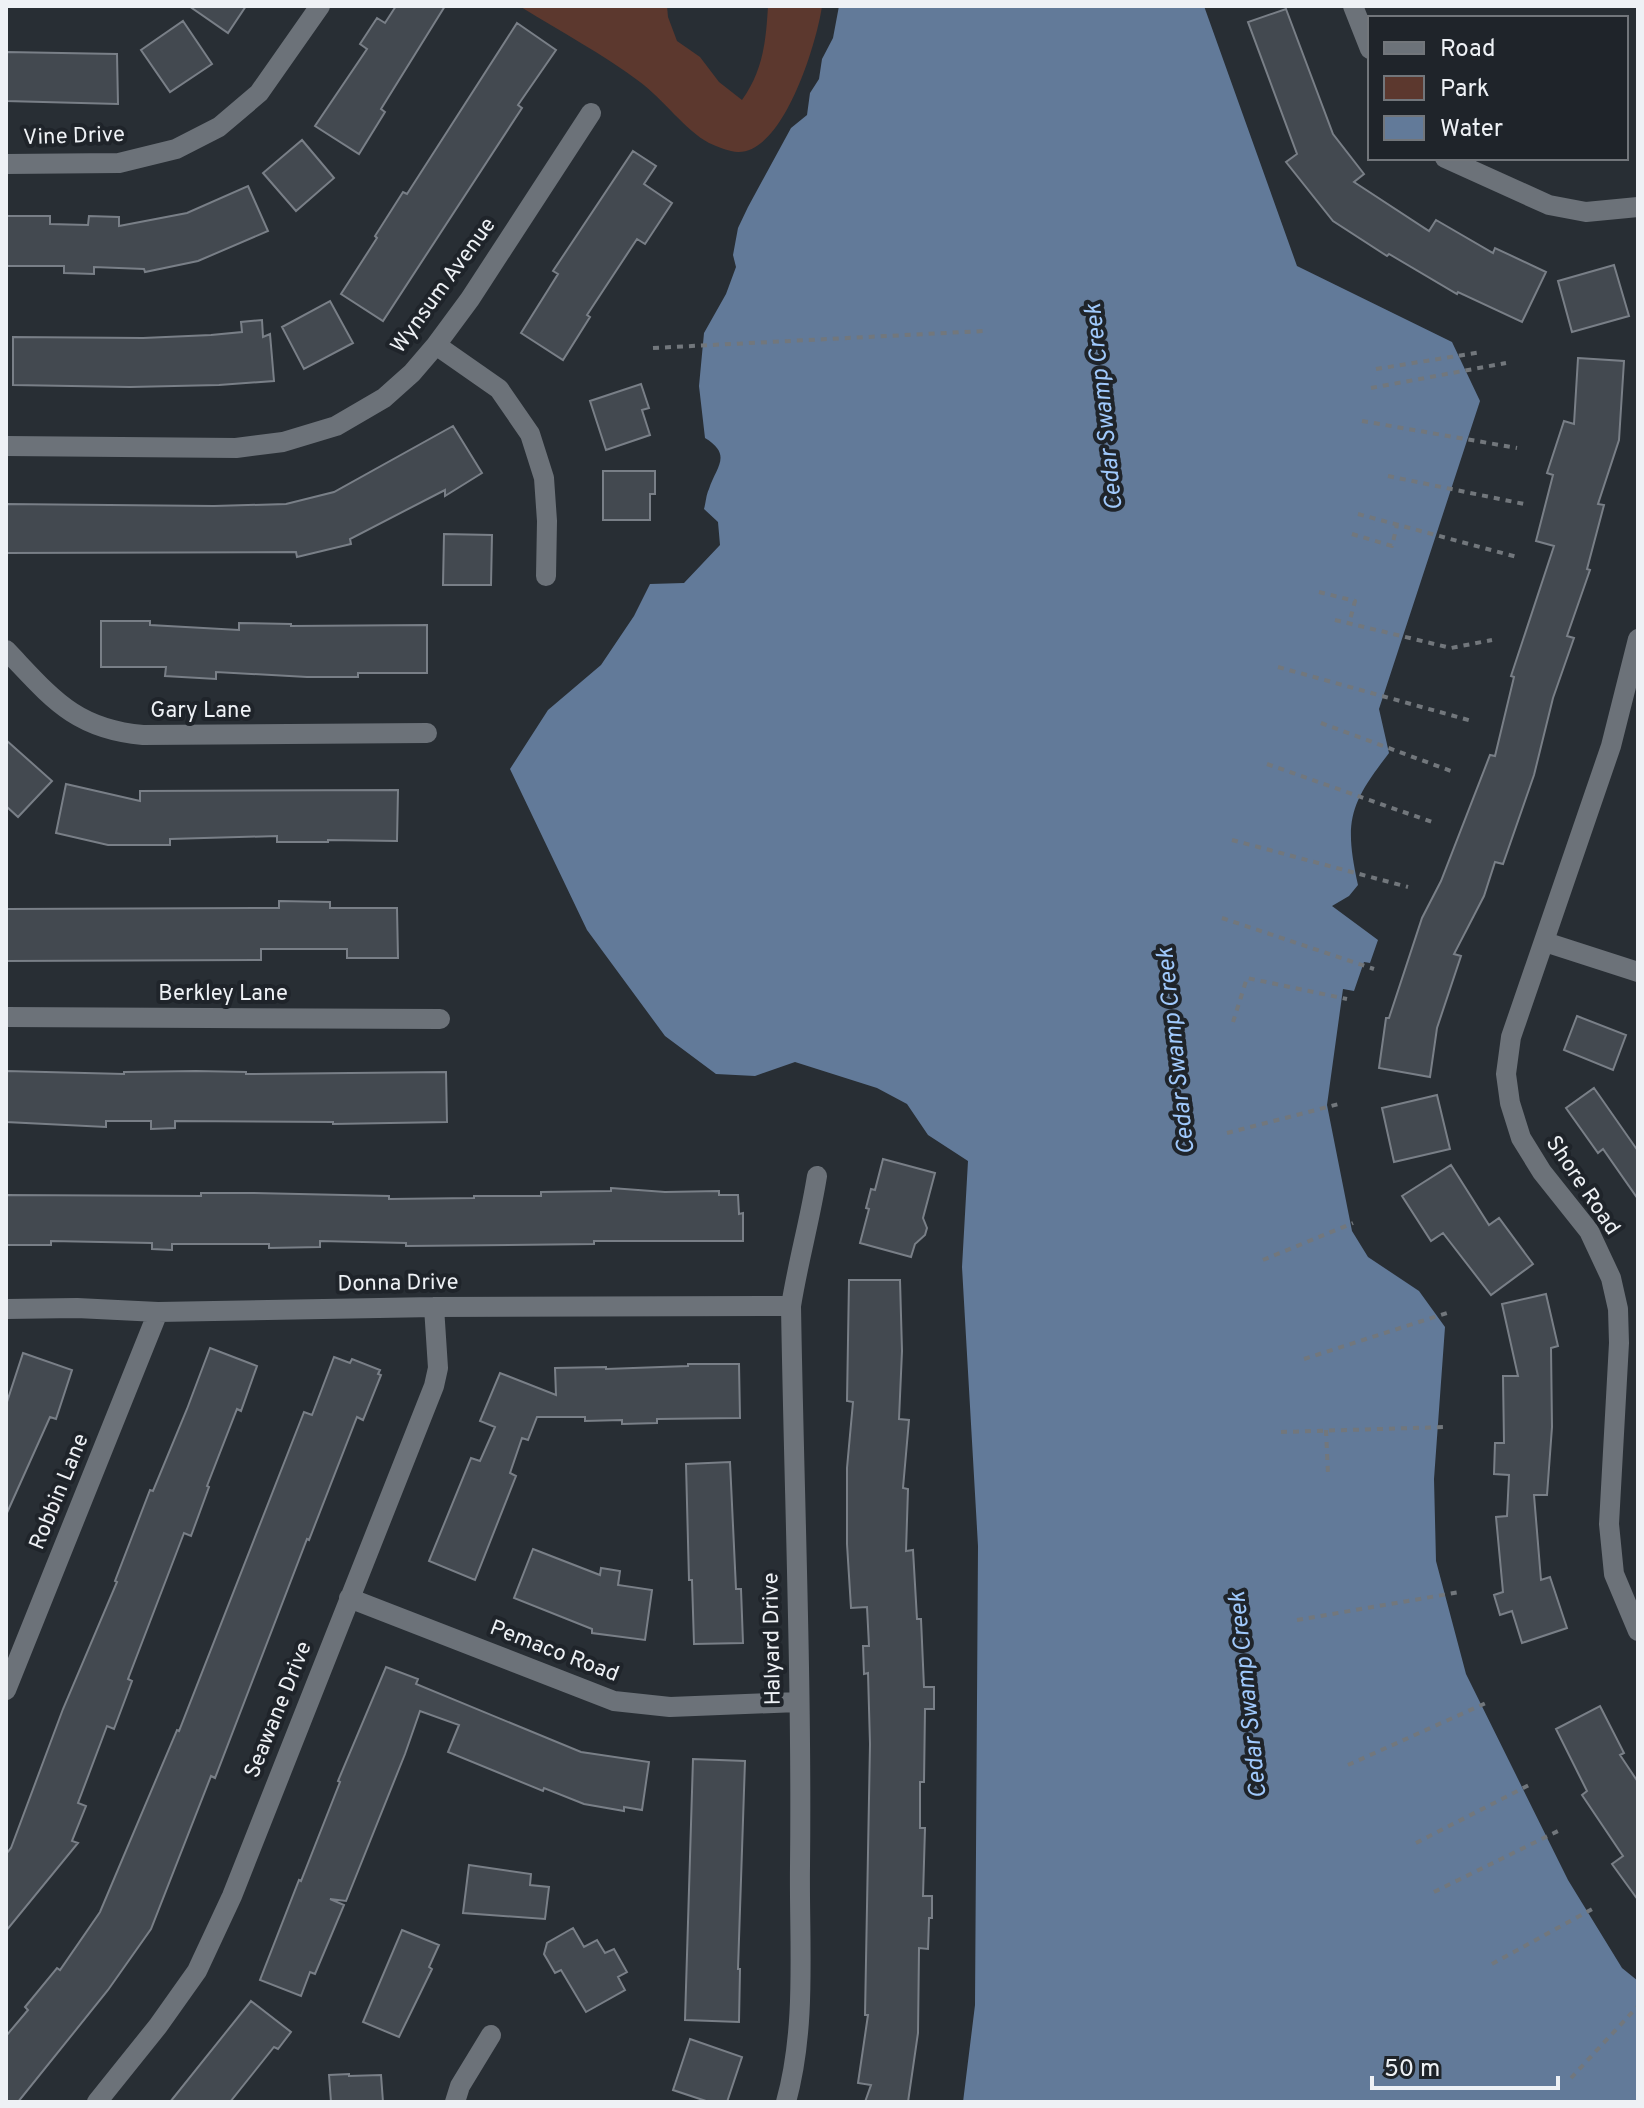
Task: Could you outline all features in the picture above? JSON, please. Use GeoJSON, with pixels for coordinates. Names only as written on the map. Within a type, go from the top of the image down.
{"type":"FeatureCollection","features":[{"type":"Feature","properties":{"kind":"street","name":"Vine Drive"},"geometry":{"type":"LineString","coordinates":[[6,164],[119,163],[176,149],[219,127],[259,93],[320,6]]}},
{"type":"Feature","properties":{"kind":"street"},"geometry":{"type":"LineString","coordinates":[[1353,6],[1368,44]]}},
{"type":"Feature","properties":{"kind":"street","name":"Wynsum Avenue"},"geometry":{"type":"LineString","coordinates":[[6,446],[236,448],[283,442],[336,426],[384,398],[412,373],[436,345],[470,299],[591,113]]}},
{"type":"Feature","properties":{"kind":"street"},"geometry":{"type":"LineString","coordinates":[[1449,160],[1549,205],[1586,212],[1638,207]]}},
{"type":"Feature","properties":{"kind":"street"},"geometry":{"type":"LineString","coordinates":[[436,345],[499,389],[530,434],[544,478],[546,576]]}},
{"type":"Feature","properties":{"kind":"street","name":"Shore Road"},"geometry":{"type":"LineString","coordinates":[[1638,639],[1635,664],[1611,746],[1511,1037],[1506,1074],[1510,1103],[1521,1138],[1542,1172],[1589,1231],[1611,1278],[1618,1309],[1619,1343],[1609,1524],[1614,1574],[1638,1631]]}},
{"type":"Feature","properties":{"kind":"street","name":"Gary Lane"},"geometry":{"type":"LineString","coordinates":[[6,650],[53,699],[90,725],[117,733],[427,733]]}},
{"type":"Feature","properties":{"kind":"street"},"geometry":{"type":"LineString","coordinates":[[1545,942],[1638,972]]}},
{"type":"Feature","properties":{"kind":"street","name":"Berkley Lane"},"geometry":{"type":"LineString","coordinates":[[6,1017],[440,1019]]}},
{"type":"Feature","properties":{"kind":"street","name":"Halyard Drive"},"geometry":{"type":"LineString","coordinates":[[786,2102],[793,2076],[799,2023],[801,1768],[791,1306],[799,1253],[809,1224],[817,1176]]}},
{"type":"Feature","properties":{"kind":"street","name":"Donna Drive"},"geometry":{"type":"LineString","coordinates":[[6,1309],[158,1312],[791,1306]]}},
{"type":"Feature","properties":{"kind":"street","name":"Seawane Drive"},"geometry":{"type":"LineString","coordinates":[[97,2102],[197,1971],[232,1896],[434,1386],[438,1368],[434,1307]]}},
{"type":"Feature","properties":{"kind":"street","name":"Robbin Lane"},"geometry":{"type":"LineString","coordinates":[[6,1690],[158,1312]]}},
{"type":"Feature","properties":{"kind":"street","name":"Pemaco Road"},"geometry":{"type":"LineString","coordinates":[[349,1598],[614,1701],[670,1707],[798,1702]]}},
{"type":"Feature","properties":{"kind":"street"},"geometry":{"type":"LineString","coordinates":[[455,2102],[460,2086],[491,2035]]}},
{"type":"Feature","properties":{"kind":"path"},"geometry":{"type":"LineString","coordinates":[[653,348],[984,331]]}},
{"type":"Feature","properties":{"kind":"path"},"geometry":{"type":"LineString","coordinates":[[1376,369],[1482,352]]}},
{"type":"Feature","properties":{"kind":"path"},"geometry":{"type":"LineString","coordinates":[[1371,388],[1506,363]]}},
{"type":"Feature","properties":{"kind":"path"},"geometry":{"type":"LineString","coordinates":[[1362,421],[1517,448]]}},
{"type":"Feature","properties":{"kind":"path"},"geometry":{"type":"LineString","coordinates":[[1388,476],[1524,504]]}},
{"type":"Feature","properties":{"kind":"path"},"geometry":{"type":"LineString","coordinates":[[1358,514],[1517,557]]}},
{"type":"Feature","properties":{"kind":"path"},"geometry":{"type":"LineString","coordinates":[[1352,534],[1392,546],[1397,525]]}},
{"type":"Feature","properties":{"kind":"path"},"geometry":{"type":"LineString","coordinates":[[1319,592],[1355,601],[1349,624]]}},
{"type":"Feature","properties":{"kind":"path"},"geometry":{"type":"LineString","coordinates":[[1335,620],[1451,648],[1492,640]]}},
{"type":"Feature","properties":{"kind":"path"},"geometry":{"type":"LineString","coordinates":[[1278,667],[1472,721]]}},
{"type":"Feature","properties":{"kind":"path"},"geometry":{"type":"LineString","coordinates":[[1321,723],[1451,771]]}},
{"type":"Feature","properties":{"kind":"path"},"geometry":{"type":"LineString","coordinates":[[1267,764],[1432,822]]}},
{"type":"Feature","properties":{"kind":"path"},"geometry":{"type":"LineString","coordinates":[[1232,840],[1408,887]]}},
{"type":"Feature","properties":{"kind":"path"},"geometry":{"type":"LineString","coordinates":[[1222,918],[1374,969]]}},
{"type":"Feature","properties":{"kind":"path"},"geometry":{"type":"LineString","coordinates":[[1233,1022],[1247,978],[1347,999]]}},
{"type":"Feature","properties":{"kind":"path"},"geometry":{"type":"LineString","coordinates":[[1227,1133],[1339,1104]]}},
{"type":"Feature","properties":{"kind":"path"},"geometry":{"type":"LineString","coordinates":[[1263,1260],[1353,1223]]}},
{"type":"Feature","properties":{"kind":"path"},"geometry":{"type":"LineString","coordinates":[[1304,1359],[1450,1312]]}},
{"type":"Feature","properties":{"kind":"path"},"geometry":{"type":"LineString","coordinates":[[1281,1432],[1446,1427]]}},
{"type":"Feature","properties":{"kind":"path"},"geometry":{"type":"LineString","coordinates":[[1326,1430],[1328,1474]]}},
{"type":"Feature","properties":{"kind":"path"},"geometry":{"type":"LineString","coordinates":[[1297,1620],[1460,1592]]}},
{"type":"Feature","properties":{"kind":"path"},"geometry":{"type":"LineString","coordinates":[[1348,1765],[1486,1703]]}},
{"type":"Feature","properties":{"kind":"path"},"geometry":{"type":"LineString","coordinates":[[1416,1843],[1533,1783]]}},
{"type":"Feature","properties":{"kind":"path"},"geometry":{"type":"LineString","coordinates":[[1434,1892],[1558,1831]]}},
{"type":"Feature","properties":{"kind":"path"},"geometry":{"type":"LineString","coordinates":[[1492,1964],[1594,1908]]}},
{"type":"Feature","properties":{"kind":"path"},"geometry":{"type":"LineString","coordinates":[[1571,2078],[1638,2006]]}},
{"type":"Feature","properties":{"kind":"green space"},"geometry":{"type":"Polygon","coordinates":[[[513,6],[667,6],[677,41],[700,57],[719,82],[742,100],[755,78],[762,55],[768,6],[822,6],[805,68],[783,116],[770,135],[755,147],[738,152],[709,143],[626,72],[521,7],[513,6]]]}},
{"type":"Feature","properties":{"kind":"water","name":"Cedar Swamp Creek"},"geometry":{"type":"Polygon","coordinates":[[[839,6],[1204,6],[1297,266],[1452,342],[1480,401],[1379,709],[1389,753],[1365,787],[1353,814],[1351,845],[1358,885],[1349,896],[1332,906],[1378,940],[1370,963],[1364,962],[1354,991],[1343,989],[1327,1105],[1352,1231],[1368,1257],[1419,1291],[1445,1327],[1434,1479],[1436,1561],[1466,1674],[1568,1880],[1622,1968],[1638,1981],[1638,2102],[963,2102],[975,2005],[978,1546],[962,1267],[968,1161],[928,1135],[907,1104],[877,1088],[795,1062],[755,1076],[716,1074],[665,1036],[587,930],[510,769],[548,710],[601,665],[634,616],[650,584],[684,583],[720,545],[718,522],[704,509],[720,456],[705,438],[699,386],[704,333],[726,294],[736,267],[733,255],[738,228],[791,128],[807,115],[810,93],[819,79],[822,59],[833,38],[839,6]]]}},
{"type":"Feature","properties":{"kind":"building"},"geometry":{"type":"Polygon","coordinates":[[[189,6],[246,6],[228,33],[189,6]]]}},
{"type":"Feature","properties":{"kind":"building"},"geometry":{"type":"Polygon","coordinates":[[[396,6],[445,6],[381,109],[385,112],[359,154],[315,126],[367,49],[360,44],[377,18],[385,23],[396,6]]]}},
{"type":"Feature","properties":{"kind":"building"},"geometry":{"type":"Polygon","coordinates":[[[1286,9],[1333,134],[1364,174],[1354,182],[1429,231],[1436,220],[1493,253],[1495,248],[1546,272],[1522,322],[1457,294],[1389,254],[1387,256],[1333,221],[1286,162],[1297,154],[1248,22],[1286,9]]]}},
{"type":"Feature","properties":{"kind":"building"},"geometry":{"type":"Polygon","coordinates":[[[183,21],[212,64],[170,92],[141,50],[183,21]]]}},
{"type":"Feature","properties":{"kind":"building"},"geometry":{"type":"Polygon","coordinates":[[[517,23],[556,50],[518,105],[522,108],[383,321],[341,294],[403,192],[407,194],[517,23]]]}},
{"type":"Feature","properties":{"kind":"building"},"geometry":{"type":"Polygon","coordinates":[[[6,52],[117,54],[118,104],[6,101],[6,52]]]}},
{"type":"Feature","properties":{"kind":"building"},"geometry":{"type":"Polygon","coordinates":[[[302,140],[334,178],[296,211],[263,173],[302,140]]]}},
{"type":"Feature","properties":{"kind":"building"},"geometry":{"type":"Polygon","coordinates":[[[633,151],[656,166],[644,184],[672,203],[645,244],[637,239],[587,315],[590,317],[563,360],[521,333],[558,274],[553,271],[633,151]]]}},
{"type":"Feature","properties":{"kind":"building"},"geometry":{"type":"Polygon","coordinates":[[[248,186],[268,231],[198,261],[145,272],[144,269],[94,267],[94,274],[64,273],[64,266],[6,266],[6,216],[50,216],[50,224],[88,225],[89,216],[119,217],[119,226],[187,213],[248,186]]]}},
{"type":"Feature","properties":{"kind":"building"},"geometry":{"type":"Polygon","coordinates":[[[1614,265],[1629,316],[1572,332],[1558,281],[1614,265]]]}},
{"type":"Feature","properties":{"kind":"building"},"geometry":{"type":"Polygon","coordinates":[[[330,301],[353,343],[304,369],[282,327],[330,301]]]}},
{"type":"Feature","properties":{"kind":"building"},"geometry":{"type":"Polygon","coordinates":[[[262,320],[263,337],[270,334],[274,381],[130,387],[13,385],[13,337],[211,335],[242,332],[241,322],[262,320]]]}},
{"type":"Feature","properties":{"kind":"building"},"geometry":{"type":"Polygon","coordinates":[[[1578,358],[1624,361],[1619,440],[1598,504],[1604,505],[1587,569],[1590,570],[1567,636],[1574,638],[1553,698],[1534,775],[1503,864],[1495,862],[1484,896],[1454,954],[1461,956],[1437,1028],[1430,1077],[1379,1068],[1386,1018],[1389,1018],[1422,918],[1441,881],[1490,755],[1495,756],[1514,677],[1511,676],[1554,546],[1536,541],[1553,475],[1547,473],[1564,421],[1574,424],[1578,358]]]}},
{"type":"Feature","properties":{"kind":"building"},"geometry":{"type":"Polygon","coordinates":[[[641,384],[649,408],[642,410],[650,435],[606,450],[590,401],[641,384]]]}},
{"type":"Feature","properties":{"kind":"building"},"geometry":{"type":"Polygon","coordinates":[[[453,426],[482,473],[445,496],[445,490],[350,539],[351,544],[297,557],[296,552],[6,553],[6,504],[286,504],[334,492],[453,426]]]}},
{"type":"Feature","properties":{"kind":"building"},"geometry":{"type":"Polygon","coordinates":[[[603,471],[655,471],[655,494],[650,494],[650,520],[603,520],[603,471]]]}},
{"type":"Feature","properties":{"kind":"building"},"geometry":{"type":"Polygon","coordinates":[[[444,534],[492,535],[491,585],[443,585],[444,534]]]}},
{"type":"Feature","properties":{"kind":"building"},"geometry":{"type":"Polygon","coordinates":[[[101,621],[150,621],[150,625],[239,630],[239,623],[291,626],[427,625],[427,673],[307,677],[216,672],[216,679],[165,676],[166,667],[101,667],[101,621]]]}},
{"type":"Feature","properties":{"kind":"building"},"geometry":{"type":"Polygon","coordinates":[[[6,740],[52,781],[18,817],[6,806],[6,740]]]}},
{"type":"Feature","properties":{"kind":"building"},"geometry":{"type":"Polygon","coordinates":[[[66,784],[140,801],[140,791],[398,790],[397,841],[277,842],[277,836],[170,839],[170,845],[108,845],[56,833],[66,784]]]}},
{"type":"Feature","properties":{"kind":"building"},"geometry":{"type":"Polygon","coordinates":[[[279,901],[330,902],[330,908],[397,908],[398,958],[347,958],[347,949],[261,949],[261,960],[7,961],[7,909],[279,908],[279,901]]]}},
{"type":"Feature","properties":{"kind":"building"},"geometry":{"type":"Polygon","coordinates":[[[1577,1016],[1626,1035],[1613,1070],[1564,1050],[1577,1016]]]}},
{"type":"Feature","properties":{"kind":"building"},"geometry":{"type":"Polygon","coordinates":[[[6,1071],[124,1074],[196,1071],[246,1074],[446,1072],[447,1122],[333,1124],[175,1121],[175,1128],[151,1129],[151,1121],[106,1121],[106,1127],[6,1122],[6,1071]]]}},
{"type":"Feature","properties":{"kind":"building"},"geometry":{"type":"Polygon","coordinates":[[[1594,1088],[1638,1151],[1638,1199],[1603,1149],[1598,1153],[1566,1108],[1594,1088]]]}},
{"type":"Feature","properties":{"kind":"building"},"geometry":{"type":"Polygon","coordinates":[[[1437,1095],[1450,1149],[1394,1162],[1382,1108],[1437,1095]]]}},
{"type":"Feature","properties":{"kind":"building"},"geometry":{"type":"Polygon","coordinates":[[[883,1159],[935,1173],[923,1218],[927,1228],[925,1235],[915,1244],[911,1257],[860,1243],[871,1189],[875,1190],[883,1159]]]}},
{"type":"Feature","properties":{"kind":"building"},"geometry":{"type":"Polygon","coordinates":[[[1451,1165],[1489,1225],[1499,1218],[1533,1264],[1491,1295],[1443,1233],[1431,1241],[1402,1196],[1451,1165]]]}},
{"type":"Feature","properties":{"kind":"building"},"geometry":{"type":"Polygon","coordinates":[[[611,1188],[665,1192],[719,1191],[719,1195],[738,1195],[739,1214],[743,1213],[743,1241],[406,1246],[406,1243],[320,1241],[320,1247],[172,1244],[172,1250],[152,1249],[152,1243],[51,1241],[51,1245],[6,1245],[6,1195],[201,1196],[201,1193],[252,1193],[389,1196],[389,1199],[541,1196],[541,1192],[611,1191],[611,1188]]]}},
{"type":"Feature","properties":{"kind":"building"},"geometry":{"type":"Polygon","coordinates":[[[849,1280],[900,1280],[902,1351],[899,1419],[909,1420],[903,1488],[908,1489],[906,1551],[913,1550],[917,1619],[921,1619],[924,1687],[934,1687],[934,1709],[925,1709],[924,1782],[920,1782],[920,1828],[925,1828],[923,1896],[932,1896],[932,1918],[929,1918],[928,1949],[919,1948],[918,2033],[908,2102],[865,2102],[871,2085],[858,2083],[868,2015],[865,2015],[870,1744],[868,1673],[864,1674],[863,1646],[869,1646],[867,1607],[851,1608],[847,1544],[847,1468],[853,1402],[847,1401],[849,1280]]]}},
{"type":"Feature","properties":{"kind":"building"},"geometry":{"type":"Polygon","coordinates":[[[1546,1294],[1558,1346],[1551,1348],[1552,1427],[1547,1495],[1534,1495],[1541,1580],[1550,1577],[1567,1628],[1522,1643],[1512,1611],[1500,1615],[1494,1595],[1503,1592],[1496,1517],[1507,1516],[1509,1475],[1494,1474],[1495,1443],[1504,1443],[1503,1376],[1518,1376],[1502,1304],[1546,1294]]]}},
{"type":"Feature","properties":{"kind":"building"},"geometry":{"type":"Polygon","coordinates":[[[210,1348],[257,1366],[241,1411],[237,1409],[207,1486],[191,1536],[184,1533],[128,1679],[132,1681],[114,1729],[107,1726],[78,1803],[86,1806],[72,1841],[78,1843],[6,1931],[6,1854],[117,1582],[150,1490],[153,1491],[210,1348]]]}},
{"type":"Feature","properties":{"kind":"building"},"geometry":{"type":"Polygon","coordinates":[[[23,1353],[72,1370],[56,1419],[50,1417],[6,1515],[6,1405],[23,1353]]]}},
{"type":"Feature","properties":{"kind":"building"},"geometry":{"type":"Polygon","coordinates":[[[334,1357],[350,1363],[352,1359],[380,1370],[378,1374],[381,1375],[363,1420],[357,1417],[215,1778],[211,1776],[151,1929],[108,1990],[18,2102],[6,2102],[6,2036],[28,2010],[25,2007],[57,1968],[60,1970],[100,1912],[179,1731],[304,1412],[312,1415],[334,1357]]]}},
{"type":"Feature","properties":{"kind":"building"},"geometry":{"type":"Polygon","coordinates":[[[739,1364],[740,1418],[657,1419],[657,1423],[622,1424],[622,1420],[537,1417],[528,1440],[522,1438],[510,1473],[516,1476],[475,1580],[429,1561],[471,1458],[480,1461],[495,1427],[480,1421],[500,1373],[556,1395],[555,1368],[606,1369],[739,1364]]]}},
{"type":"Feature","properties":{"kind":"building"},"geometry":{"type":"Polygon","coordinates":[[[730,1462],[736,1589],[741,1589],[743,1643],[694,1644],[686,1464],[730,1462]]]}},
{"type":"Feature","properties":{"kind":"building"},"geometry":{"type":"Polygon","coordinates":[[[533,1549],[600,1575],[601,1568],[620,1571],[618,1585],[652,1590],[645,1640],[592,1633],[592,1629],[514,1598],[533,1549]]]}},
{"type":"Feature","properties":{"kind":"building"},"geometry":{"type":"Polygon","coordinates":[[[386,1667],[418,1679],[416,1684],[581,1752],[649,1762],[642,1810],[624,1807],[624,1811],[584,1804],[544,1788],[543,1791],[448,1752],[459,1725],[420,1711],[346,1901],[330,1899],[344,1905],[315,1974],[310,1972],[301,1996],[260,1980],[386,1667]]]}},
{"type":"Feature","properties":{"kind":"building"},"geometry":{"type":"Polygon","coordinates":[[[1600,1706],[1624,1753],[1620,1755],[1638,1782],[1638,1900],[1612,1864],[1623,1856],[1582,1795],[1587,1791],[1556,1729],[1600,1706]]]}},
{"type":"Feature","properties":{"kind":"building"},"geometry":{"type":"Polygon","coordinates":[[[693,1759],[745,1761],[739,2022],[685,2020],[693,1759]]]}},
{"type":"Feature","properties":{"kind":"building"},"geometry":{"type":"Polygon","coordinates":[[[469,1865],[531,1874],[530,1885],[549,1887],[545,1919],[463,1913],[469,1865]]]}},
{"type":"Feature","properties":{"kind":"building"},"geometry":{"type":"Polygon","coordinates":[[[573,1928],[584,1947],[597,1940],[605,1953],[614,1949],[627,1972],[618,1977],[625,1990],[586,2012],[561,1970],[555,1973],[544,1954],[547,1943],[573,1928]]]}},
{"type":"Feature","properties":{"kind":"building"},"geometry":{"type":"Polygon","coordinates":[[[402,1930],[439,1945],[429,1967],[432,1969],[399,2037],[363,2022],[402,1930]]]}},
{"type":"Feature","properties":{"kind":"building"},"geometry":{"type":"Polygon","coordinates":[[[251,2001],[291,2032],[278,2049],[274,2047],[230,2102],[170,2102],[251,2001]]]}},
{"type":"Feature","properties":{"kind":"building"},"geometry":{"type":"Polygon","coordinates":[[[690,2039],[742,2057],[727,2102],[709,2102],[673,2090],[690,2039]]]}},
{"type":"Feature","properties":{"kind":"building"},"geometry":{"type":"Polygon","coordinates":[[[329,2075],[381,2075],[383,2102],[331,2102],[329,2075]]]}}]}
